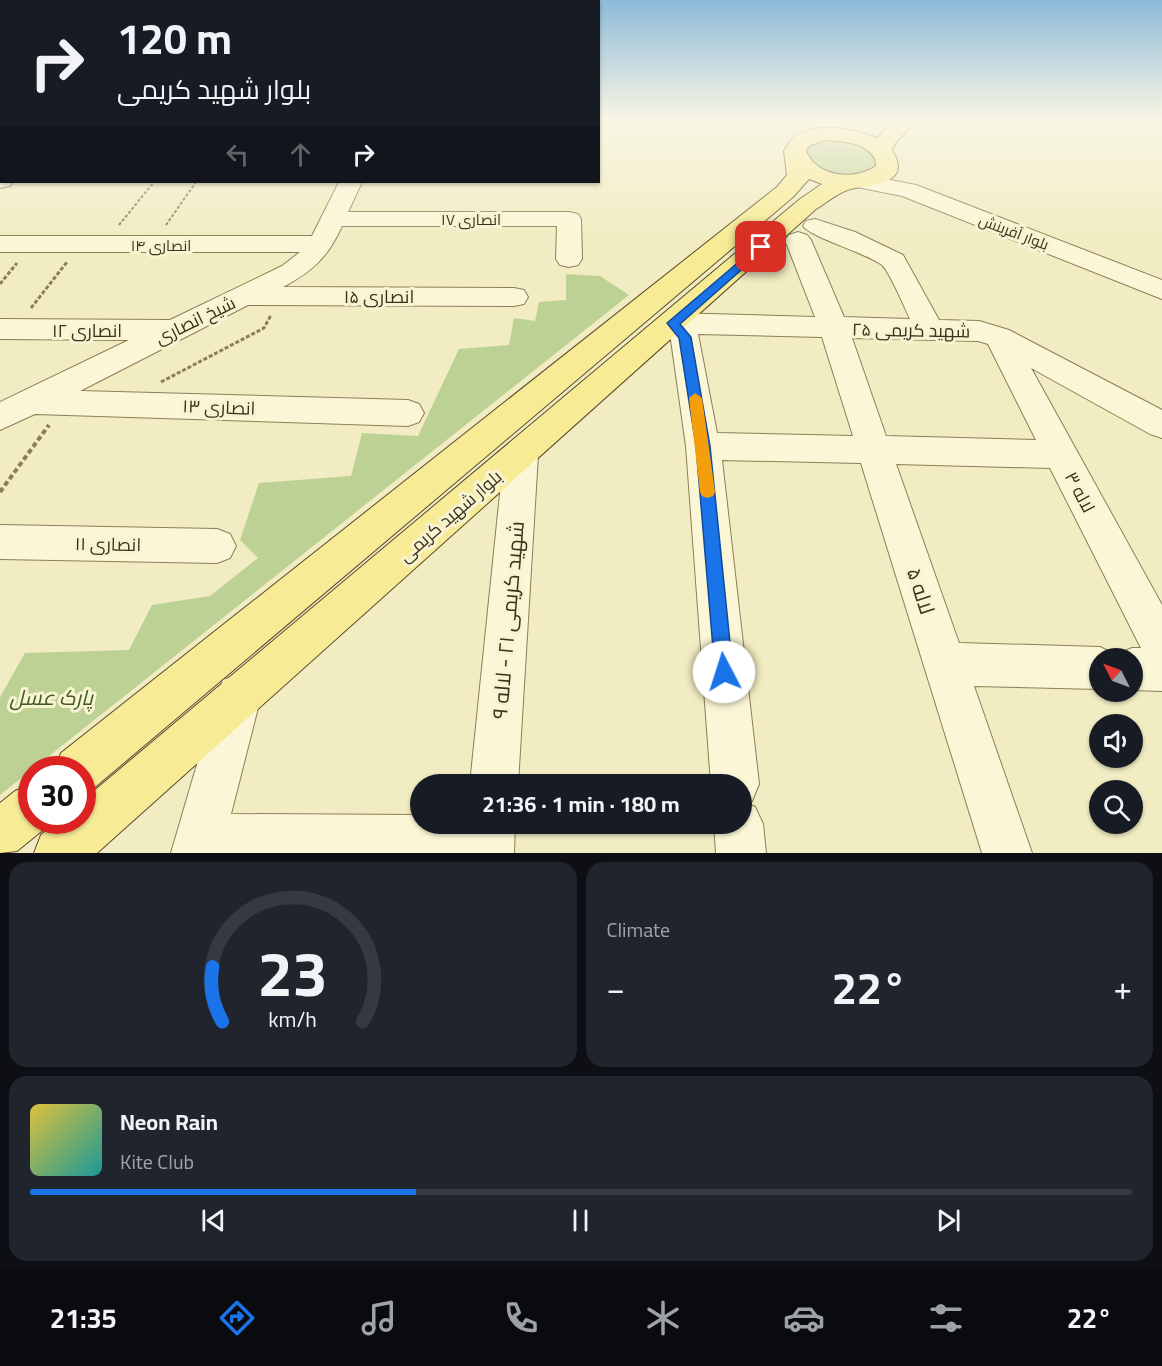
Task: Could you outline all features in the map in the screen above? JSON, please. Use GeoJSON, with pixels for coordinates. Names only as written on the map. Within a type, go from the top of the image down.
{"type":"FeatureCollection","features":[{"type":"Feature","properties":{"kind":"main road","name":"بلوار شهید کریمی"},"geometry":{"type":"LineString","coordinates":[[796,160],[801,215]]}},
{"type":"Feature","properties":{"kind":"main road"},"geometry":{"type":"LineString","coordinates":[[797,160],[813,174],[853,182]]}},
{"type":"Feature","properties":{"kind":"main road","name":"بلوار شهید کریمی"},"geometry":{"type":"LineString","coordinates":[[96,756],[801,215],[853,182],[883,174],[887,169],[887,160]]}},
{"type":"Feature","properties":{"kind":"main road","name":"بلوار شهید کریمی"},"geometry":{"type":"LineString","coordinates":[[59,853],[801,215]]}},
{"type":"Feature","properties":{"kind":"main road"},"geometry":{"type":"LineString","coordinates":[[0,834],[18,819]]}},
{"type":"Feature","properties":{"kind":"street","name":"بلوار آفرینش"},"geometry":{"type":"LineString","coordinates":[[894,160],[920,176],[1162,268]]}},
{"type":"Feature","properties":{"kind":"street","name":"بلوار آفرینش"},"geometry":{"type":"LineString","coordinates":[[853,182],[908,190],[1162,290]]}},
{"type":"Feature","properties":{"kind":"street","name":"شیخ انصاری"},"geometry":{"type":"LineString","coordinates":[[0,417],[291,272],[313,255],[350,183]]}},
{"type":"Feature","properties":{"kind":"street","name":"لاله ۵"},"geometry":{"type":"LineString","coordinates":[[801,215],[834,328],[1007,853]]}},
{"type":"Feature","properties":{"kind":"street"},"geometry":{"type":"LineString","coordinates":[[801,215],[894,261],[930,330]]}},
{"type":"Feature","properties":{"kind":"street","name":"انصاری ۱۷"},"geometry":{"type":"LineString","coordinates":[[327,231],[569,219],[569,260]]}},
{"type":"Feature","properties":{"kind":"street","name":"انصاری ۱۴"},"geometry":{"type":"LineString","coordinates":[[0,244],[151,245],[327,231]]}},
{"type":"Feature","properties":{"kind":"street","name":"انصاری ۱۵"},"geometry":{"type":"LineString","coordinates":[[245,296],[514,297]]}},
{"type":"Feature","properties":{"kind":"street"},"geometry":{"type":"LineString","coordinates":[[673,323],[685,337],[703,446],[734,774]]}},
{"type":"Feature","properties":{"kind":"street","name":"شهید کریمی ۲۵"},"geometry":{"type":"LineString","coordinates":[[673,323],[979,330],[999,337],[1162,425]]}},
{"type":"Feature","properties":{"kind":"street","name":"انصاری ۱۲"},"geometry":{"type":"LineString","coordinates":[[7,330],[175,330]]}},
{"type":"Feature","properties":{"kind":"street","name":"لاله ۳"},"geometry":{"type":"LineString","coordinates":[[999,337],[1162,646]]}},
{"type":"Feature","properties":{"kind":"street","name":"انصاری ۱۳"},"geometry":{"type":"LineString","coordinates":[[30,402],[408,412]]}},
{"type":"Feature","properties":{"kind":"street"},"geometry":{"type":"LineString","coordinates":[[703,446],[1060,454]]}},
{"type":"Feature","properties":{"kind":"street","name":"شهید کریمی ۲۱ - لاله ۹"},"geometry":{"type":"LineString","coordinates":[[495,774],[521,455]]}},
{"type":"Feature","properties":{"kind":"street","name":"انصاری ۱۱"},"geometry":{"type":"LineString","coordinates":[[0,542],[217,546]]}},
{"type":"Feature","properties":{"kind":"street"},"geometry":{"type":"LineString","coordinates":[[945,664],[1089,668]]}},
{"type":"Feature","properties":{"kind":"street"},"geometry":{"type":"LineString","coordinates":[[1143,669],[1162,670]]}},
{"type":"Feature","properties":{"kind":"street"},"geometry":{"type":"LineString","coordinates":[[239,696],[198,846],[451,840],[464,853]]}},
{"type":"Feature","properties":{"kind":"street"},"geometry":{"type":"LineString","coordinates":[[489,853],[490,834]]}},
{"type":"Feature","properties":{"kind":"street"},"geometry":{"type":"LineString","coordinates":[[739,834],[741,853]]}},
{"type":"Feature","properties":{"kind":"path"},"geometry":{"type":"LineString","coordinates":[[7,330],[153,183]]}},
{"type":"Feature","properties":{"kind":"path"},"geometry":{"type":"LineString","coordinates":[[151,245],[195,183]]}},
{"type":"Feature","properties":{"kind":"path"},"geometry":{"type":"LineString","coordinates":[[118,405],[264,328],[281,296]]}},
{"type":"Feature","properties":{"kind":"path"},"geometry":{"type":"LineString","coordinates":[[0,492],[64,403]]}},
{"type":"Feature","properties":{"kind":"green space"},"geometry":{"type":"Polygon","coordinates":[[[809,160],[875,160],[877,162],[869,172],[854,176],[838,176],[825,172],[809,160]]]}},
{"type":"Feature","properties":{"kind":"green space","name":"پارک عسل"},"geometry":{"type":"Polygon","coordinates":[[[566,274],[600,276],[629,295],[49,756],[18,756],[18,781],[0,795],[0,697],[25,653],[129,650],[152,605],[210,596],[258,558],[240,540],[259,483],[351,476],[362,433],[418,436],[459,349],[509,345],[514,318],[535,321],[539,302],[566,300],[566,274]]]}},
{"type":"Feature","properties":{"kind":"slow traffic"},"geometry":{"type":"LineString","coordinates":[[695,398],[703,446],[707,492]]}},
{"type":"Feature","properties":{"kind":"route"},"geometry":{"type":"LineString","coordinates":[[724,672],[703,446],[685,337],[673,323],[761,247]]}}]}
